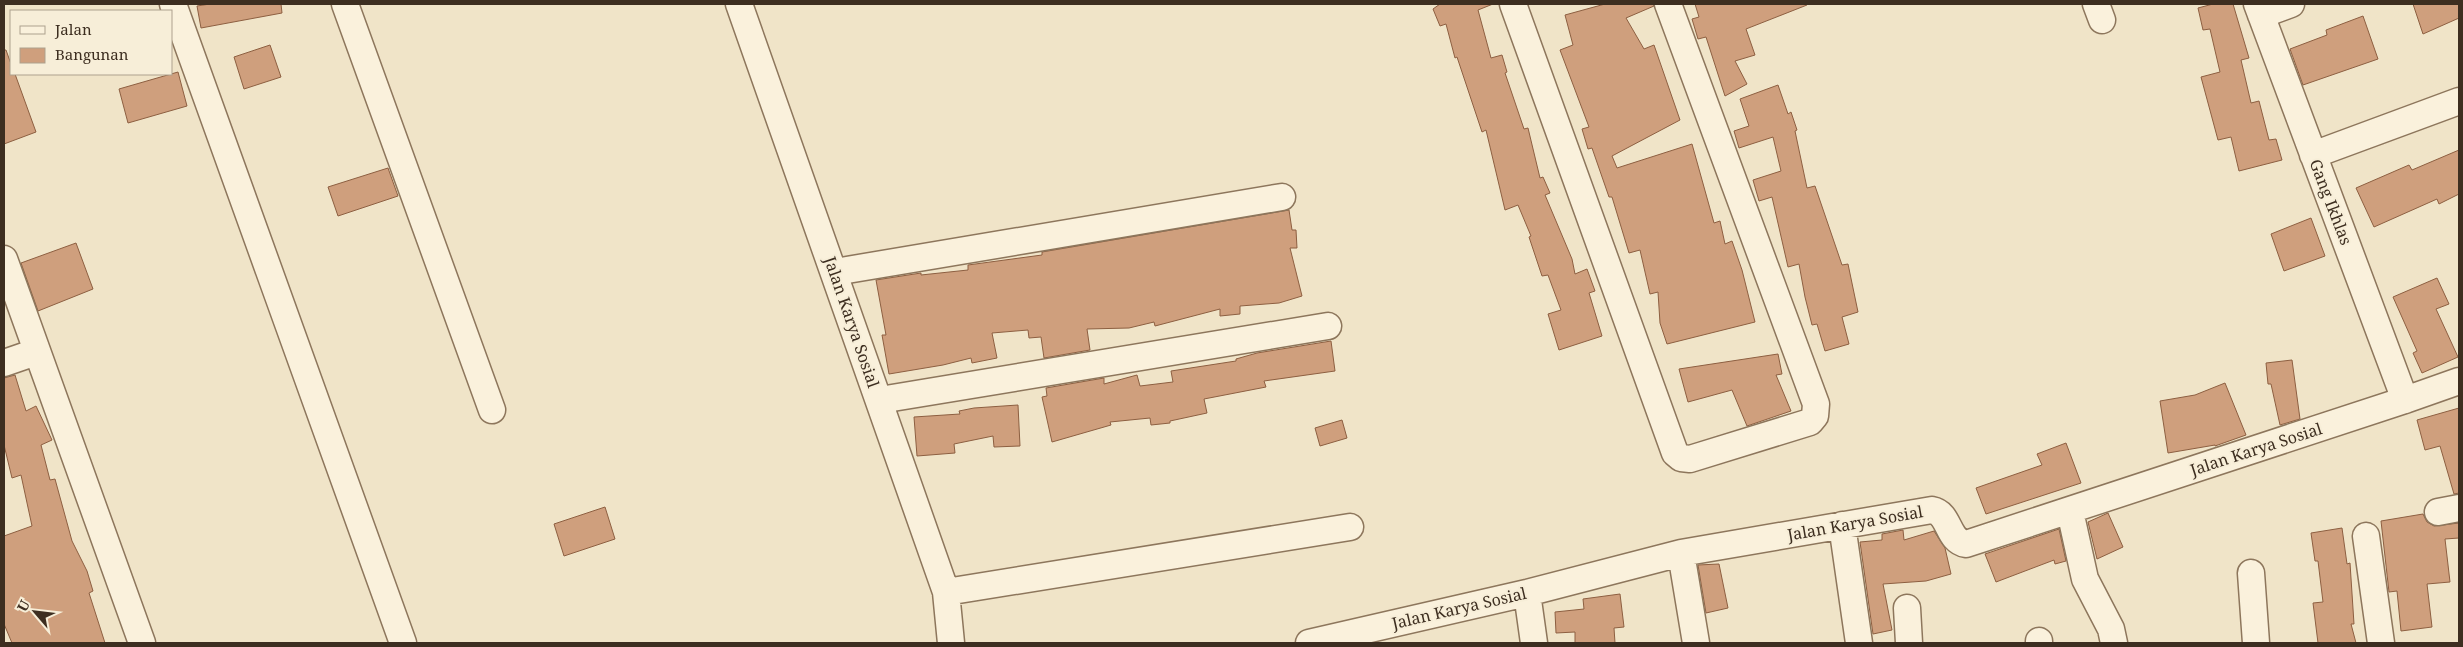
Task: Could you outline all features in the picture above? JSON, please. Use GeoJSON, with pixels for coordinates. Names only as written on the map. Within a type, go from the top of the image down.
{"type":"FeatureCollection","features":[{"type":"Feature","properties":{"kind":"street"},"geometry":{"type":"LineString","coordinates":[[173,4],[403,643]]}},
{"type":"Feature","properties":{"kind":"street"},"geometry":{"type":"LineString","coordinates":[[345,4],[492,410]]}},
{"type":"Feature","properties":{"kind":"street","name":"Jalan Karya Sosial"},"geometry":{"type":"LineString","coordinates":[[739,4],[835,272],[946,592],[951,643]]}},
{"type":"Feature","properties":{"kind":"street"},"geometry":{"type":"LineString","coordinates":[[1513,4],[1675,453],[1681,458],[1690,459],[1810,422],[1815,416],[1816,404],[1668,4]]}},
{"type":"Feature","properties":{"kind":"street"},"geometry":{"type":"LineString","coordinates":[[2259,9],[2291,4]]}},
{"type":"Feature","properties":{"kind":"street","name":"Gang Ikhlas"},"geometry":{"type":"LineString","coordinates":[[2259,9],[2406,400]]}},
{"type":"Feature","properties":{"kind":"street"},"geometry":{"type":"LineString","coordinates":[[2313,155],[2459,101]]}},
{"type":"Feature","properties":{"kind":"street"},"geometry":{"type":"LineString","coordinates":[[835,272],[1282,197]]}},
{"type":"Feature","properties":{"kind":"street"},"geometry":{"type":"LineString","coordinates":[[4,259],[142,643]]}},
{"type":"Feature","properties":{"kind":"street"},"geometry":{"type":"LineString","coordinates":[[880,400],[1328,326]]}},
{"type":"Feature","properties":{"kind":"street"},"geometry":{"type":"LineString","coordinates":[[4,363],[36,352]]}},
{"type":"Feature","properties":{"kind":"street","name":"Jalan Karya Sosial"},"geometry":{"type":"LineString","coordinates":[[1309,643],[1348,639],[1681,553],[1932,510],[1938,511],[1955,539],[1966,544],[2459,381]]}},
{"type":"Feature","properties":{"kind":"street"},"geometry":{"type":"LineString","coordinates":[[2070,511],[2085,580],[2111,629],[2114,643]]}},
{"type":"Feature","properties":{"kind":"street"},"geometry":{"type":"LineString","coordinates":[[1842,525],[1859,643]]}},
{"type":"Feature","properties":{"kind":"street"},"geometry":{"type":"LineString","coordinates":[[946,592],[1350,527]]}},
{"type":"Feature","properties":{"kind":"street"},"geometry":{"type":"LineString","coordinates":[[2366,536],[2381,643]]}},
{"type":"Feature","properties":{"kind":"street"},"geometry":{"type":"LineString","coordinates":[[1681,553],[1696,643]]}},
{"type":"Feature","properties":{"kind":"street"},"geometry":{"type":"LineString","coordinates":[[2251,573],[2256,643]]}},
{"type":"Feature","properties":{"kind":"street"},"geometry":{"type":"LineString","coordinates":[[1526,592],[1534,643]]}},
{"type":"Feature","properties":{"kind":"street"},"geometry":{"type":"LineString","coordinates":[[1907,608],[1909,643]]}},
{"type":"Feature","properties":{"kind":"building"},"geometry":{"type":"Polygon","coordinates":[[[210,4],[281,4],[282,13],[201,28],[197,6],[210,4]]]}},
{"type":"Feature","properties":{"kind":"building"},"geometry":{"type":"Polygon","coordinates":[[[1440,4],[1493,4],[1478,10],[1491,58],[1502,55],[1507,72],[1505,73],[1524,129],[1528,128],[1540,178],[1543,177],[1550,193],[1545,195],[1572,259],[1575,274],[1587,269],[1595,291],[1589,293],[1602,336],[1559,350],[1548,314],[1561,310],[1548,275],[1542,276],[1529,237],[1531,236],[1518,205],[1505,210],[1486,130],[1482,132],[1457,57],[1455,58],[1446,24],[1440,26],[1433,9],[1440,4]]]}},
{"type":"Feature","properties":{"kind":"building"},"geometry":{"type":"Polygon","coordinates":[[[1605,4],[1653,4],[1654,6],[1626,18],[1644,49],[1654,45],[1680,120],[1612,156],[1617,168],[1692,144],[1714,223],[1720,221],[1725,244],[1732,241],[1742,270],[1755,322],[1667,344],[1660,323],[1658,292],[1650,294],[1640,250],[1629,253],[1612,197],[1609,197],[1592,148],[1588,149],[1582,129],[1589,127],[1560,50],[1573,45],[1565,15],[1605,4]]]}},
{"type":"Feature","properties":{"kind":"building"},"geometry":{"type":"Polygon","coordinates":[[[1695,4],[1807,5],[1746,29],[1755,55],[1735,61],[1747,84],[1725,96],[1706,37],[1698,39],[1692,19],[1699,17],[1695,4]]]}},
{"type":"Feature","properties":{"kind":"building"},"geometry":{"type":"Polygon","coordinates":[[[2213,4],[2233,4],[2249,58],[2241,60],[2251,103],[2259,101],[2269,140],[2276,139],[2282,160],[2239,171],[2231,137],[2218,140],[2201,77],[2220,72],[2210,29],[2203,30],[2198,8],[2213,4]]]}},
{"type":"Feature","properties":{"kind":"building"},"geometry":{"type":"Polygon","coordinates":[[[2413,4],[2459,4],[2459,18],[2423,34],[2413,4]]]}},
{"type":"Feature","properties":{"kind":"building"},"geometry":{"type":"Polygon","coordinates":[[[2363,16],[2378,59],[2303,85],[2290,49],[2327,35],[2326,30],[2363,16]]]}},
{"type":"Feature","properties":{"kind":"building"},"geometry":{"type":"Polygon","coordinates":[[[270,45],[281,77],[244,89],[234,57],[270,45]]]}},
{"type":"Feature","properties":{"kind":"building"},"geometry":{"type":"Polygon","coordinates":[[[4,50],[6,50],[10,61],[10,75],[15,75],[36,132],[4,144],[4,50]]]}},
{"type":"Feature","properties":{"kind":"building"},"geometry":{"type":"Polygon","coordinates":[[[178,72],[187,106],[128,123],[119,89],[178,72]]]}},
{"type":"Feature","properties":{"kind":"building"},"geometry":{"type":"Polygon","coordinates":[[[1778,85],[1788,114],[1791,112],[1797,130],[1795,131],[1807,188],[1815,186],[1842,265],[1848,264],[1858,312],[1842,317],[1849,344],[1825,351],[1817,324],[1812,325],[1799,264],[1788,267],[1772,197],[1759,201],[1753,180],[1781,171],[1773,137],[1739,148],[1734,131],[1749,126],[1740,99],[1778,85]]]}},
{"type":"Feature","properties":{"kind":"building"},"geometry":{"type":"Polygon","coordinates":[[[2459,150],[2459,194],[2439,204],[2437,199],[2374,227],[2356,188],[2409,165],[2412,170],[2459,150]]]}},
{"type":"Feature","properties":{"kind":"building"},"geometry":{"type":"Polygon","coordinates":[[[388,168],[398,196],[338,216],[328,187],[388,168]]]}},
{"type":"Feature","properties":{"kind":"building"},"geometry":{"type":"Polygon","coordinates":[[[1289,210],[1292,230],[1296,230],[1297,248],[1290,248],[1302,296],[1279,303],[1240,306],[1240,314],[1220,316],[1220,309],[1155,326],[1154,322],[1129,328],[1087,329],[1090,350],[1044,358],[1041,337],[1029,338],[1028,330],[992,333],[997,358],[972,363],[971,358],[943,365],[889,374],[882,335],[886,335],[876,280],[921,273],[921,275],[968,270],[968,265],[1042,255],[1042,252],[1289,210]]]}},
{"type":"Feature","properties":{"kind":"building"},"geometry":{"type":"Polygon","coordinates":[[[2311,218],[2325,256],[2284,271],[2271,234],[2311,218]]]}},
{"type":"Feature","properties":{"kind":"building"},"geometry":{"type":"Polygon","coordinates":[[[76,243],[93,289],[38,311],[21,263],[76,243]]]}},
{"type":"Feature","properties":{"kind":"building"},"geometry":{"type":"Polygon","coordinates":[[[2437,278],[2449,304],[2436,309],[2458,357],[2422,373],[2413,353],[2417,351],[2393,297],[2437,278]]]}},
{"type":"Feature","properties":{"kind":"building"},"geometry":{"type":"Polygon","coordinates":[[[1331,341],[1335,371],[1264,381],[1266,387],[1204,399],[1207,413],[1170,421],[1170,423],[1151,425],[1150,418],[1110,422],[1111,425],[1052,442],[1042,397],[1047,396],[1046,388],[1104,378],[1104,384],[1137,375],[1140,386],[1173,382],[1171,371],[1236,361],[1236,359],[1257,353],[1331,341]]]}},
{"type":"Feature","properties":{"kind":"building"},"geometry":{"type":"Polygon","coordinates":[[[1778,354],[1782,374],[1776,375],[1791,411],[1747,426],[1732,390],[1688,402],[1679,369],[1778,354]]]}},
{"type":"Feature","properties":{"kind":"building"},"geometry":{"type":"Polygon","coordinates":[[[2292,360],[2300,419],[2280,425],[2271,384],[2268,384],[2266,363],[2292,360]]]}},
{"type":"Feature","properties":{"kind":"building"},"geometry":{"type":"Polygon","coordinates":[[[15,375],[26,411],[36,406],[52,440],[41,445],[50,480],[55,479],[72,541],[87,571],[93,591],[89,593],[105,643],[12,643],[4,624],[4,536],[32,526],[21,475],[12,478],[4,445],[4,378],[15,375]]]}},
{"type":"Feature","properties":{"kind":"building"},"geometry":{"type":"Polygon","coordinates":[[[2225,383],[2246,435],[2215,446],[2168,453],[2160,401],[2195,395],[2225,383]]]}},
{"type":"Feature","properties":{"kind":"building"},"geometry":{"type":"Polygon","coordinates":[[[1018,405],[1020,446],[994,447],[993,436],[954,444],[955,453],[917,456],[914,417],[960,414],[959,411],[974,408],[1018,405]]]}},
{"type":"Feature","properties":{"kind":"building"},"geometry":{"type":"Polygon","coordinates":[[[2459,408],[2459,493],[2454,494],[2440,446],[2425,450],[2417,420],[2459,408]]]}},
{"type":"Feature","properties":{"kind":"building"},"geometry":{"type":"Polygon","coordinates":[[[1342,420],[1347,438],[1320,446],[1315,428],[1342,420]]]}},
{"type":"Feature","properties":{"kind":"building"},"geometry":{"type":"Polygon","coordinates":[[[2066,443],[2081,483],[1986,514],[1976,488],[2042,465],[2037,454],[2066,443]]]}},
{"type":"Feature","properties":{"kind":"building"},"geometry":{"type":"Polygon","coordinates":[[[605,507],[615,539],[564,556],[554,524],[605,507]]]}},
{"type":"Feature","properties":{"kind":"building"},"geometry":{"type":"Polygon","coordinates":[[[2108,513],[2123,547],[2097,559],[2088,522],[2108,513]]]}},
{"type":"Feature","properties":{"kind":"building"},"geometry":{"type":"Polygon","coordinates":[[[2423,514],[2427,522],[2434,526],[2459,523],[2459,538],[2445,539],[2450,582],[2427,584],[2432,627],[2401,631],[2397,591],[2389,592],[2381,521],[2423,514]]]}},
{"type":"Feature","properties":{"kind":"building"},"geometry":{"type":"Polygon","coordinates":[[[2342,528],[2347,564],[2350,563],[2354,624],[2351,624],[2356,643],[2318,643],[2313,603],[2323,602],[2318,561],[2315,561],[2311,533],[2342,528]]]}},
{"type":"Feature","properties":{"kind":"building"},"geometry":{"type":"Polygon","coordinates":[[[2059,529],[2066,561],[2055,564],[2054,560],[1996,582],[1985,554],[2059,529]]]}},
{"type":"Feature","properties":{"kind":"building"},"geometry":{"type":"Polygon","coordinates":[[[1903,530],[1904,540],[1934,531],[1945,548],[1951,574],[1926,581],[1883,584],[1892,630],[1873,634],[1860,542],[1882,540],[1882,534],[1903,530]]]}},
{"type":"Feature","properties":{"kind":"building"},"geometry":{"type":"Polygon","coordinates":[[[1719,564],[1728,608],[1706,613],[1698,565],[1719,564]]]}},
{"type":"Feature","properties":{"kind":"building"},"geometry":{"type":"Polygon","coordinates":[[[1620,594],[1624,627],[1614,628],[1615,643],[1575,643],[1575,632],[1556,633],[1555,612],[1584,609],[1583,599],[1620,594]]]}}]}
